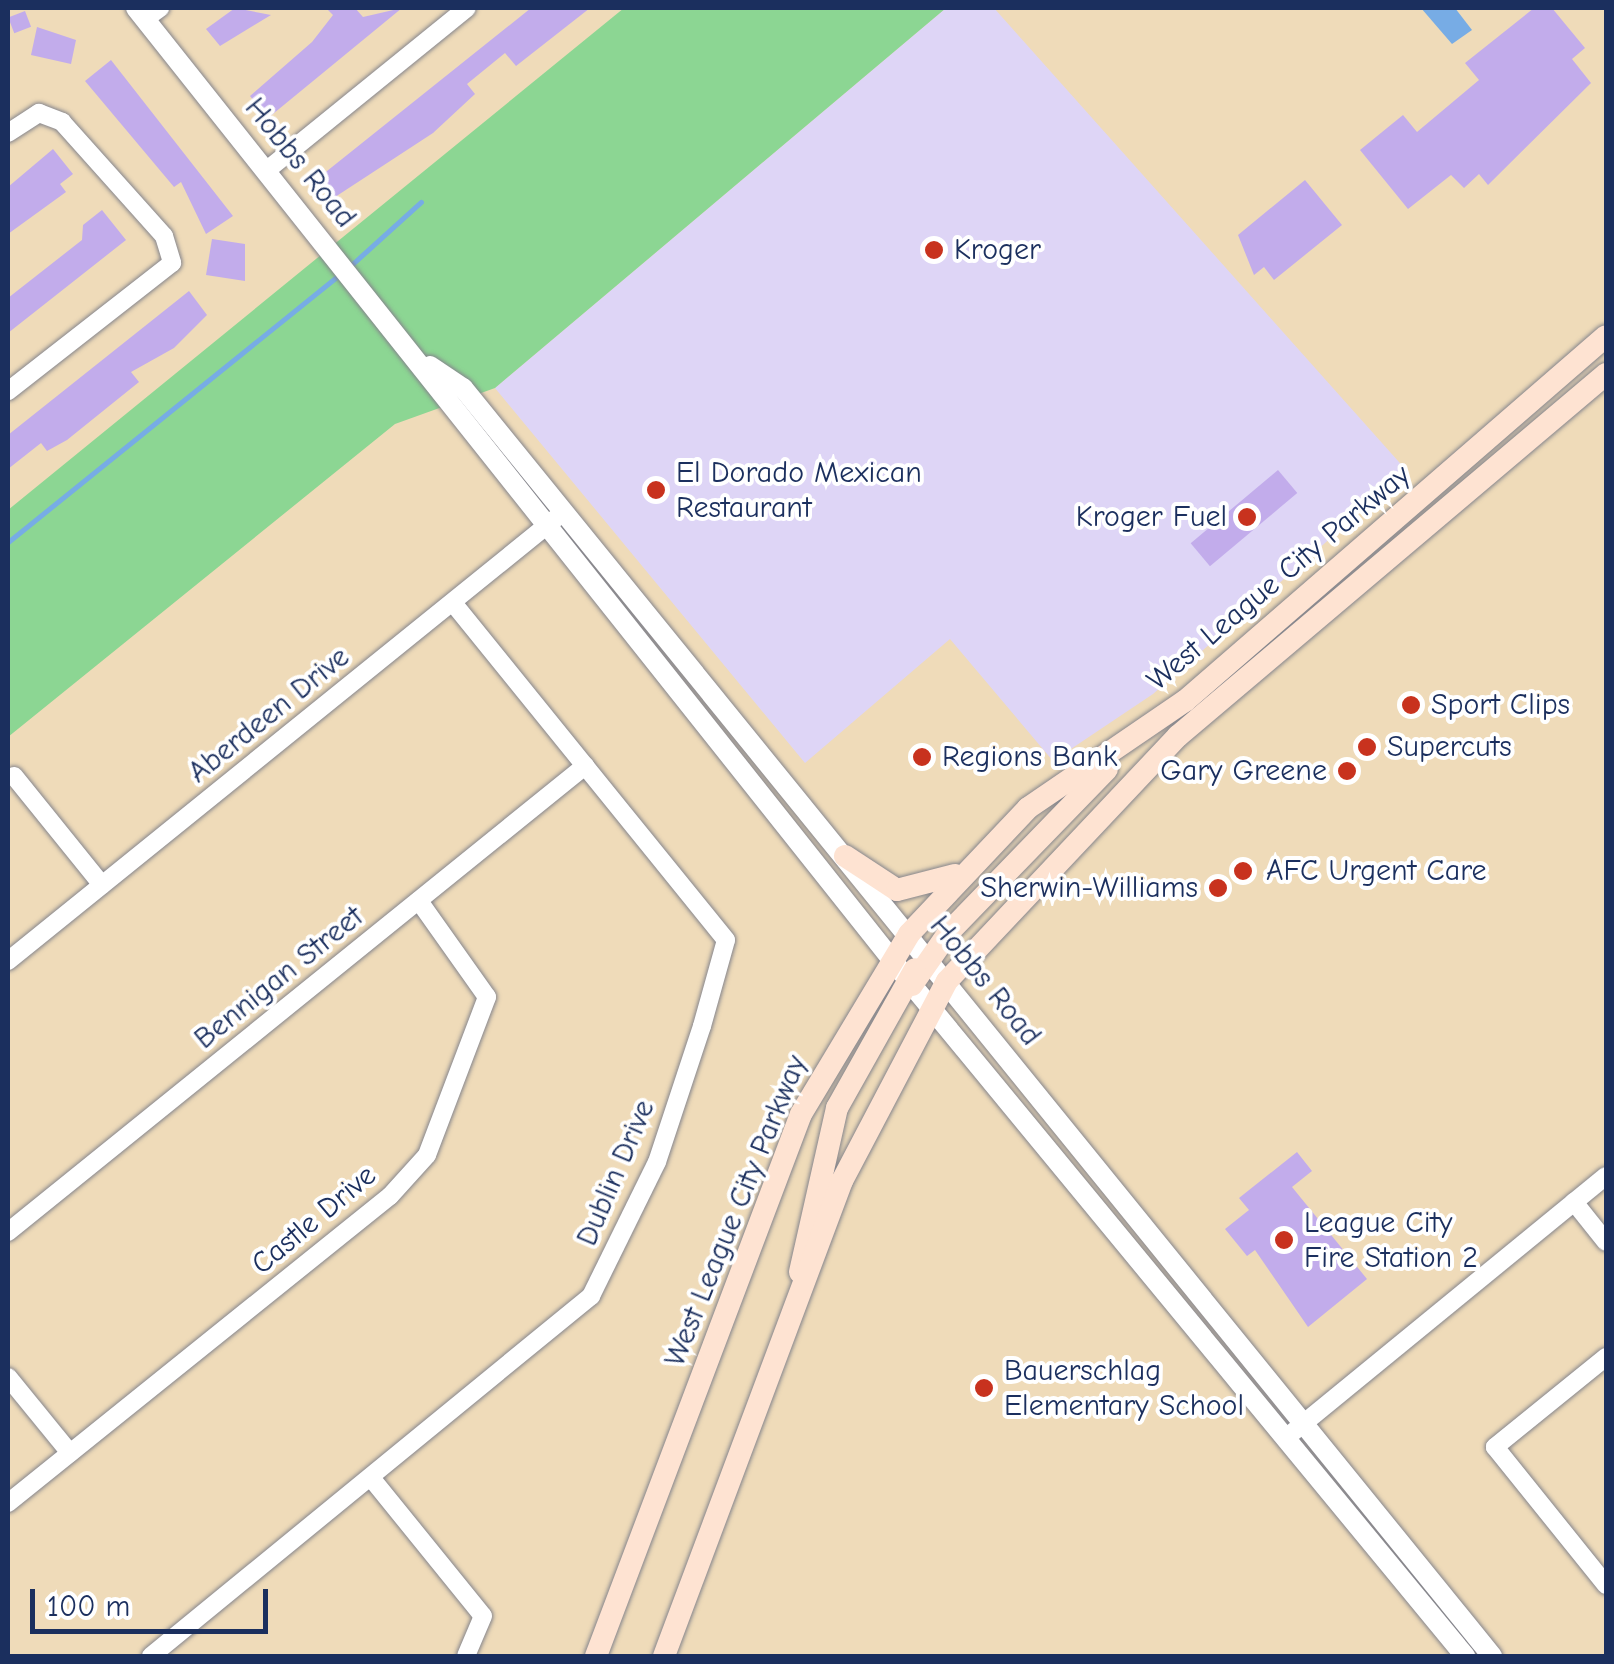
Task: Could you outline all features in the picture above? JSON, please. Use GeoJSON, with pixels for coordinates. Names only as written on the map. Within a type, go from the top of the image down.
{"type":"FeatureCollection","features":[{"type":"Feature","properties":{"kind":"main road","name":"West League City Parkway"},"geometry":{"type":"LineString","coordinates":[[596,1656],[801,1114],[909,934],[958,874],[1028,808],[1185,701],[1404,510],[1604,344]]}},
{"type":"Feature","properties":{"kind":"main road","name":"West League City Parkway"},"geometry":{"type":"LineString","coordinates":[[664,1656],[842,1181],[947,981],[1178,736],[1417,538],[1606,374]]}},
{"type":"Feature","properties":{"kind":"main road"},"geometry":{"type":"LineString","coordinates":[[1404,510],[1417,538]]}},
{"type":"Feature","properties":{"kind":"main road"},"geometry":{"type":"LineString","coordinates":[[794,1310],[828,1135],[910,982],[927,957],[1034,842],[1185,701]]}},
{"type":"Feature","properties":{"kind":"main road"},"geometry":{"type":"LineString","coordinates":[[845,856],[896,890],[958,874]]}},
{"type":"Feature","properties":{"kind":"street"},"geometry":{"type":"LineString","coordinates":[[267,170],[467,8]]}},
{"type":"Feature","properties":{"kind":"street","name":"Hobbs Road"},"geometry":{"type":"LineString","coordinates":[[147,11],[267,170],[418,357],[544,528],[930,1007],[1492,1656]]}},
{"type":"Feature","properties":{"kind":"street"},"geometry":{"type":"LineString","coordinates":[[8,133],[39,113],[62,122],[114,172],[164,236],[172,263],[8,391]]}},
{"type":"Feature","properties":{"kind":"street","name":"Hobbs Road"},"geometry":{"type":"LineString","coordinates":[[418,357],[463,388],[947,981],[1465,1656]]}},
{"type":"Feature","properties":{"kind":"street","name":"Aberdeen Drive"},"geometry":{"type":"LineString","coordinates":[[8,961],[564,512]]}},
{"type":"Feature","properties":{"kind":"street","name":"Dublin Drive"},"geometry":{"type":"LineString","coordinates":[[151,1656],[591,1296],[656,1162],[702,1026],[726,940],[454,604]]}},
{"type":"Feature","properties":{"kind":"street","name":"Bennigan Street"},"geometry":{"type":"LineString","coordinates":[[8,1232],[585,766]]}},
{"type":"Feature","properties":{"kind":"street"},"geometry":{"type":"LineString","coordinates":[[14,776],[102,885]]}},
{"type":"Feature","properties":{"kind":"street","name":"Castle Drive"},"geometry":{"type":"LineString","coordinates":[[8,1503],[390,1196],[427,1155],[487,997],[419,901]]}},
{"type":"Feature","properties":{"kind":"street"},"geometry":{"type":"LineString","coordinates":[[1295,1430],[1606,1176]]}},
{"type":"Feature","properties":{"kind":"street"},"geometry":{"type":"LineString","coordinates":[[1574,1202],[1606,1242]]}},
{"type":"Feature","properties":{"kind":"street"},"geometry":{"type":"LineString","coordinates":[[1606,1357],[1495,1447],[1606,1586]]}},
{"type":"Feature","properties":{"kind":"street"},"geometry":{"type":"LineString","coordinates":[[8,1377],[70,1453]]}},
{"type":"Feature","properties":{"kind":"street"},"geometry":{"type":"LineString","coordinates":[[372,1479],[483,1616],[466,1656]]}},
{"type":"Feature","properties":{"kind":"shaded area"},"geometry":{"type":"Polygon","coordinates":[[[946,8],[994,8],[1407,471],[1153,694],[1053,761],[950,639],[805,763],[495,388],[946,8]]]}},
{"type":"Feature","properties":{"kind":"green space"},"geometry":{"type":"Polygon","coordinates":[[[624,8],[946,8],[495,388],[395,424],[8,737],[8,510],[624,8]]]}},
{"type":"Feature","properties":{"kind":"water"},"geometry":{"type":"Polygon","coordinates":[[[1421,8],[1455,8],[1472,30],[1452,44],[1421,8]]]}},
{"type":"Feature","properties":{"kind":"building"},"geometry":{"type":"Polygon","coordinates":[[[235,8],[271,15],[220,46],[206,29],[235,8]]]}},
{"type":"Feature","properties":{"kind":"building"},"geometry":{"type":"Polygon","coordinates":[[[326,8],[355,8],[363,17],[402,8],[268,118],[250,96],[312,42],[333,15],[326,8]]]}},
{"type":"Feature","properties":{"kind":"building"},"geometry":{"type":"Polygon","coordinates":[[[531,8],[590,8],[516,66],[505,53],[467,84],[475,94],[433,133],[332,199],[317,179],[531,8]]]}},
{"type":"Feature","properties":{"kind":"building"},"geometry":{"type":"Polygon","coordinates":[[[1534,8],[1552,8],[1585,48],[1572,59],[1591,83],[1488,185],[1479,174],[1464,188],[1451,175],[1408,209],[1360,150],[1403,115],[1417,132],[1479,80],[1465,63],[1534,8]]]}},
{"type":"Feature","properties":{"kind":"building"},"geometry":{"type":"Polygon","coordinates":[[[25,11],[31,27],[14,33],[8,17],[25,11]]]}},
{"type":"Feature","properties":{"kind":"building"},"geometry":{"type":"Polygon","coordinates":[[[37,27],[76,40],[71,64],[31,55],[37,27]]]}},
{"type":"Feature","properties":{"kind":"building"},"geometry":{"type":"Polygon","coordinates":[[[111,60],[233,216],[206,234],[181,182],[174,187],[85,81],[111,60]]]}},
{"type":"Feature","properties":{"kind":"building"},"geometry":{"type":"Polygon","coordinates":[[[53,149],[73,174],[60,184],[66,192],[8,234],[8,187],[53,149]]]}},
{"type":"Feature","properties":{"kind":"building"},"geometry":{"type":"Polygon","coordinates":[[[1305,180],[1342,225],[1274,280],[1264,267],[1254,275],[1238,235],[1305,180]]]}},
{"type":"Feature","properties":{"kind":"building"},"geometry":{"type":"Polygon","coordinates":[[[102,210],[126,240],[8,333],[8,298],[82,240],[83,225],[102,210]]]}},
{"type":"Feature","properties":{"kind":"building"},"geometry":{"type":"Polygon","coordinates":[[[212,239],[245,244],[245,281],[206,275],[212,239]]]}},
{"type":"Feature","properties":{"kind":"building"},"geometry":{"type":"Polygon","coordinates":[[[189,291],[207,315],[174,348],[131,372],[139,382],[67,440],[47,451],[41,443],[8,469],[8,435],[189,291]]]}},
{"type":"Feature","properties":{"kind":"building"},"geometry":{"type":"Polygon","coordinates":[[[1278,470],[1297,493],[1210,566],[1191,543],[1278,470]]]}},
{"type":"Feature","properties":{"kind":"building","name":"League City Fire Station 2"},"geometry":{"type":"Polygon","coordinates":[[[1297,1152],[1312,1171],[1292,1187],[1367,1279],[1308,1327],[1255,1250],[1247,1256],[1225,1229],[1249,1210],[1239,1198],[1297,1152]]]}},
{"type":"Feature","properties":{"kind":"waterway"},"geometry":{"type":"LineString","coordinates":[[349,267],[421,202]]}},
{"type":"Feature","properties":{"kind":"waterway"},"geometry":{"type":"LineString","coordinates":[[8,542],[341,273]]}},
{"type":"Feature","properties":{"kind":"place","name":"Kroger"},"geometry":{"type":"Point","coordinates":[934,250]}},
{"type":"Feature","properties":{"kind":"place","name":"El Dorado Mexican Restaurant"},"geometry":{"type":"Point","coordinates":[656,490]}},
{"type":"Feature","properties":{"kind":"place","name":"Kroger Fuel"},"geometry":{"type":"Point","coordinates":[1247,517]}},
{"type":"Feature","properties":{"kind":"place","name":"Sport Clips"},"geometry":{"type":"Point","coordinates":[1411,705]}},
{"type":"Feature","properties":{"kind":"place","name":"Supercuts"},"geometry":{"type":"Point","coordinates":[1367,747]}},
{"type":"Feature","properties":{"kind":"place","name":"Regions Bank"},"geometry":{"type":"Point","coordinates":[922,757]}},
{"type":"Feature","properties":{"kind":"place","name":"Gary Greene"},"geometry":{"type":"Point","coordinates":[1347,771]}},
{"type":"Feature","properties":{"kind":"place","name":"AFC Urgent Care"},"geometry":{"type":"Point","coordinates":[1243,871]}},
{"type":"Feature","properties":{"kind":"place","name":"Sherwin-Williams"},"geometry":{"type":"Point","coordinates":[1218,888]}},
{"type":"Feature","properties":{"kind":"place","name":"League City Fire Station 2"},"geometry":{"type":"Point","coordinates":[1284,1240]}},
{"type":"Feature","properties":{"kind":"place","name":"Bauerschlag Elementary School"},"geometry":{"type":"Point","coordinates":[984,1388]}}]}
